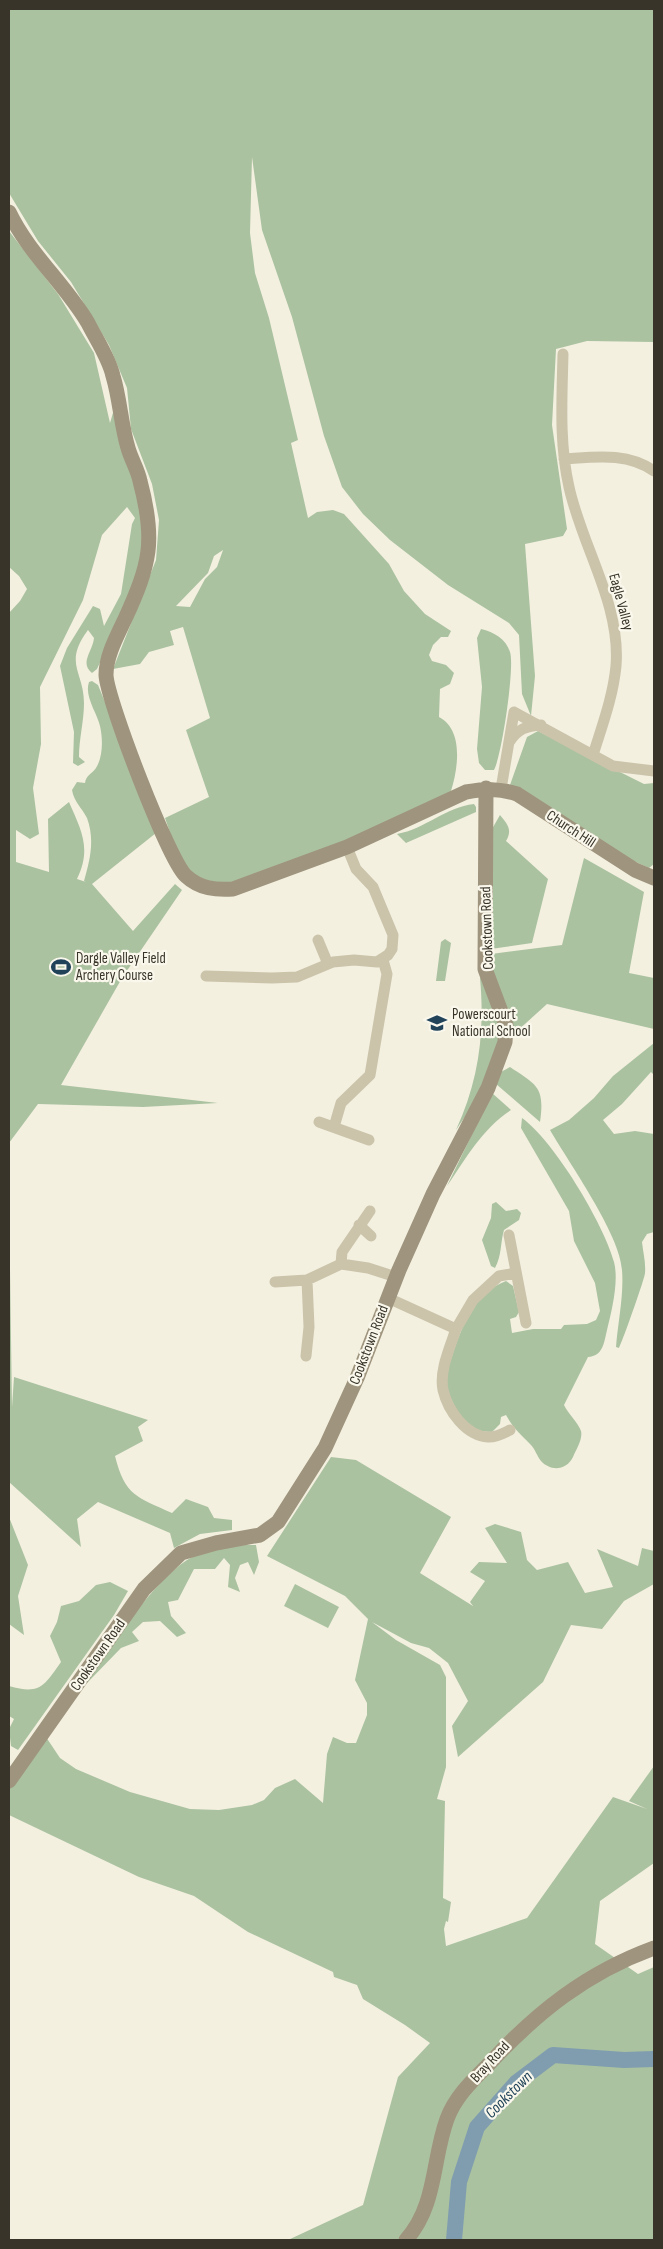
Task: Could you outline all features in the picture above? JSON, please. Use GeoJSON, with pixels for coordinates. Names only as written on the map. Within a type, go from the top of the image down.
{"type":"FeatureCollection","features":[{"type":"Feature","properties":{"kind":"main road"},"geometry":{"type":"LineString","coordinates":[[9,212],[15,226],[88,323],[113,373],[128,448],[140,478],[145,501],[150,549],[144,574],[116,639],[106,675],[109,694],[122,733],[178,866],[187,877],[200,886],[216,890],[234,889],[347,847],[466,792],[493,788]]}},
{"type":"Feature","properties":{"kind":"main road","name":"Church Hill"},"geometry":{"type":"LineString","coordinates":[[493,788],[517,794],[635,870],[654,878]]}},
{"type":"Feature","properties":{"kind":"main road","name":"Cookstown Road"},"geometry":{"type":"LineString","coordinates":[[9,1781],[144,1589],[181,1554],[216,1542],[260,1535],[278,1522],[325,1448],[357,1378],[396,1277],[433,1194],[488,1088],[505,1042],[506,1025],[486,969],[493,788]]}},
{"type":"Feature","properties":{"kind":"main road","name":"Bray Road"},"geometry":{"type":"LineString","coordinates":[[406,2240],[415,2230],[427,2204],[434,2184],[446,2122],[451,2108],[465,2089],[522,2029],[559,1998],[602,1970],[654,1948]]}},
{"type":"Feature","properties":{"kind":"street","name":"Eagle Valley"},"geometry":{"type":"LineString","coordinates":[[563,354],[561,406],[564,459],[576,514],[605,595],[615,633],[616,667],[612,692],[593,755]]}},
{"type":"Feature","properties":{"kind":"street"},"geometry":{"type":"LineString","coordinates":[[564,459],[620,457],[631,459],[654,470]]}},
{"type":"Feature","properties":{"kind":"street"},"geometry":{"type":"LineString","coordinates":[[493,788],[509,743],[514,712],[542,725],[613,766],[654,771]]}},
{"type":"Feature","properties":{"kind":"street"},"geometry":{"type":"LineString","coordinates":[[509,743],[516,732],[529,726],[542,725]]}},
{"type":"Feature","properties":{"kind":"street"},"geometry":{"type":"LineString","coordinates":[[347,847],[356,869],[373,887],[393,935],[392,949],[383,960]]}},
{"type":"Feature","properties":{"kind":"street"},"geometry":{"type":"LineString","coordinates":[[318,940],[328,964]]}},
{"type":"Feature","properties":{"kind":"street"},"geometry":{"type":"LineString","coordinates":[[206,976],[289,978],[344,960],[383,960]]}},
{"type":"Feature","properties":{"kind":"street"},"geometry":{"type":"LineString","coordinates":[[334,1127],[341,1103],[370,1075],[387,974],[383,960]]}},
{"type":"Feature","properties":{"kind":"street"},"geometry":{"type":"LineString","coordinates":[[320,1122],[369,1140]]}},
{"type":"Feature","properties":{"kind":"street"},"geometry":{"type":"LineString","coordinates":[[341,1264],[342,1252],[370,1211]]}},
{"type":"Feature","properties":{"kind":"street"},"geometry":{"type":"LineString","coordinates":[[359,1225],[371,1236]]}},
{"type":"Feature","properties":{"kind":"street"},"geometry":{"type":"LineString","coordinates":[[509,1235],[526,1323]]}},
{"type":"Feature","properties":{"kind":"street"},"geometry":{"type":"LineString","coordinates":[[275,1282],[307,1280],[341,1264],[368,1268],[396,1277]]}},
{"type":"Feature","properties":{"kind":"street"},"geometry":{"type":"LineString","coordinates":[[510,1430],[490,1438],[472,1434],[453,1414],[443,1389],[444,1366],[456,1330],[473,1300],[499,1276],[516,1272]]}},
{"type":"Feature","properties":{"kind":"street"},"geometry":{"type":"LineString","coordinates":[[306,1356],[309,1327],[307,1280]]}},
{"type":"Feature","properties":{"kind":"street"},"geometry":{"type":"LineString","coordinates":[[388,1298],[456,1330]]}},
{"type":"Feature","properties":{"kind":"green space"},"geometry":{"type":"Polygon","coordinates":[[[9,9],[654,9],[654,342],[587,341],[556,349],[552,425],[567,529],[563,536],[525,544],[535,676],[531,716],[522,694],[519,635],[509,623],[448,585],[390,540],[363,514],[342,487],[324,436],[292,317],[262,230],[252,157],[250,233],[255,273],[269,318],[298,440],[291,443],[308,518],[317,512],[333,510],[344,514],[389,564],[404,591],[425,614],[451,631],[448,637],[441,637],[433,645],[429,655],[432,661],[446,665],[454,673],[450,684],[440,689],[439,717],[447,723],[456,740],[456,772],[451,791],[423,808],[314,854],[229,885],[213,883],[190,873],[177,853],[165,818],[209,797],[186,730],[210,718],[183,627],[170,631],[174,645],[149,652],[140,664],[113,669],[156,560],[159,520],[152,484],[131,429],[127,388],[109,345],[71,282],[38,241],[9,193],[9,9]],[[223,550],[214,556],[208,573],[176,606],[190,607],[205,579],[217,567],[223,550]]]}},
{"type":"Feature","properties":{"kind":"green space"},"geometry":{"type":"Polygon","coordinates":[[[9,231],[58,294],[94,353],[110,423],[115,406],[139,493],[144,566],[97,669],[92,673],[87,665],[94,638],[88,630],[77,651],[76,660],[84,703],[79,757],[85,762],[78,766],[73,763],[74,732],[60,666],[67,648],[93,606],[100,609],[104,626],[121,594],[132,524],[135,518],[127,507],[102,535],[83,600],[40,687],[41,744],[33,788],[39,834],[30,839],[16,830],[16,862],[49,872],[48,819],[69,802],[81,830],[84,848],[84,858],[77,879],[86,882],[84,881],[90,858],[91,834],[87,818],[76,801],[72,790],[77,782],[85,783],[88,776],[96,768],[101,753],[102,736],[100,726],[88,693],[89,682],[92,681],[98,685],[156,833],[92,884],[133,931],[175,884],[182,890],[122,978],[61,1085],[218,1103],[143,1107],[38,1104],[9,1143],[9,613],[20,601],[27,589],[19,576],[9,567],[9,231]]]}},
{"type":"Feature","properties":{"kind":"green space"},"geometry":{"type":"Polygon","coordinates":[[[481,629],[495,634],[506,643],[511,660],[504,730],[494,770],[485,770],[479,763],[477,749],[482,687],[477,638],[481,629]]]}},
{"type":"Feature","properties":{"kind":"green space"},"geometry":{"type":"Polygon","coordinates":[[[538,731],[644,784],[654,783],[654,864],[649,868],[616,853],[510,785],[527,737],[538,731]]]}},
{"type":"Feature","properties":{"kind":"green space"},"geometry":{"type":"Polygon","coordinates":[[[474,804],[476,812],[406,843],[397,834],[417,828],[454,809],[474,804]]]}},
{"type":"Feature","properties":{"kind":"green space"},"geometry":{"type":"Polygon","coordinates":[[[500,815],[509,830],[506,841],[548,879],[532,943],[491,949],[492,829],[500,815]]]}},
{"type":"Feature","properties":{"kind":"green space"},"geometry":{"type":"Polygon","coordinates":[[[584,858],[644,892],[629,973],[654,978],[654,1029],[547,1004],[515,1033],[493,976],[491,954],[562,945],[584,858]]]}},
{"type":"Feature","properties":{"kind":"green space"},"geometry":{"type":"Polygon","coordinates":[[[445,939],[451,943],[445,981],[436,981],[441,942],[445,939]]]}},
{"type":"Feature","properties":{"kind":"green space"},"geometry":{"type":"Polygon","coordinates":[[[483,977],[498,1018],[499,1045],[492,1071],[486,1084],[456,1130],[475,1074],[481,1037],[480,978],[483,977]]]}},
{"type":"Feature","properties":{"kind":"green space"},"geometry":{"type":"Polygon","coordinates":[[[654,1043],[654,1075],[651,1072],[622,1104],[603,1120],[614,1134],[635,1131],[654,1134],[654,1232],[647,1234],[642,1242],[645,1273],[619,1348],[616,1347],[622,1299],[622,1270],[619,1255],[613,1238],[581,1179],[550,1130],[569,1120],[594,1098],[613,1076],[654,1043]]]}},
{"type":"Feature","properties":{"kind":"green space"},"geometry":{"type":"Polygon","coordinates":[[[510,1067],[527,1078],[537,1088],[541,1101],[540,1122],[496,1084],[501,1072],[510,1067]]]}},
{"type":"Feature","properties":{"kind":"green space"},"geometry":{"type":"Polygon","coordinates":[[[492,1093],[511,1110],[483,1135],[447,1186],[492,1093]]]}},
{"type":"Feature","properties":{"kind":"green space"},"geometry":{"type":"Polygon","coordinates":[[[522,1118],[535,1129],[563,1164],[589,1206],[614,1262],[616,1278],[611,1314],[604,1344],[597,1354],[588,1357],[564,1405],[580,1428],[581,1434],[573,1457],[567,1465],[559,1468],[549,1467],[541,1461],[506,1415],[501,1417],[500,1424],[492,1432],[477,1430],[471,1427],[465,1422],[455,1407],[446,1382],[447,1370],[466,1321],[478,1301],[495,1286],[506,1281],[513,1286],[519,1312],[516,1317],[510,1319],[512,1333],[533,1329],[561,1329],[564,1325],[587,1324],[596,1320],[600,1311],[595,1283],[574,1241],[569,1211],[521,1128],[522,1118]]]}},
{"type":"Feature","properties":{"kind":"green space"},"geometry":{"type":"Polygon","coordinates":[[[9,1198],[12,1407],[14,1377],[148,1420],[138,1427],[143,1441],[115,1456],[123,1480],[128,1487],[134,1494],[172,1513],[186,1499],[208,1507],[214,1518],[232,1520],[232,1530],[200,1534],[174,1548],[170,1533],[98,1502],[77,1519],[81,1547],[9,1482],[9,1198]]]}},
{"type":"Feature","properties":{"kind":"green space"},"geometry":{"type":"Polygon","coordinates":[[[496,1202],[506,1211],[517,1209],[521,1213],[519,1220],[504,1230],[499,1259],[495,1268],[491,1266],[482,1240],[491,1218],[492,1204],[496,1202]]]}},
{"type":"Feature","properties":{"kind":"green space"},"geometry":{"type":"Polygon","coordinates":[[[331,1457],[356,1460],[451,1517],[420,1573],[473,1606],[470,1602],[485,1581],[470,1572],[479,1562],[507,1563],[485,1528],[495,1524],[521,1532],[527,1560],[537,1570],[568,1562],[585,1593],[613,1587],[597,1549],[638,1566],[642,1548],[654,1551],[654,1584],[624,1601],[602,1629],[571,1625],[543,1682],[458,1757],[452,1726],[468,1701],[448,1663],[429,1648],[411,1643],[372,1622],[396,1640],[440,1665],[446,1677],[446,1767],[437,1799],[445,1801],[443,1898],[451,1902],[448,1922],[446,1921],[444,1929],[446,1946],[527,1918],[613,1797],[647,1809],[629,1801],[654,1766],[654,1863],[600,1901],[595,1944],[638,1974],[654,1967],[654,2240],[288,2240],[363,2205],[398,2077],[430,2043],[363,1999],[357,1985],[334,1977],[333,1972],[248,1932],[194,1896],[139,1877],[9,1815],[9,1784],[44,1734],[60,1758],[76,1769],[130,1792],[190,1809],[219,1810],[252,1805],[264,1800],[275,1788],[295,1779],[323,1803],[327,1754],[333,1737],[347,1743],[356,1743],[367,1715],[367,1703],[355,1680],[368,1619],[345,1596],[267,1556],[331,1457]]]}},
{"type":"Feature","properties":{"kind":"green space"},"geometry":{"type":"Polygon","coordinates":[[[9,1517],[28,1565],[18,1596],[24,1635],[9,1624],[9,1517]]]}},
{"type":"Feature","properties":{"kind":"green space"},"geometry":{"type":"Polygon","coordinates":[[[239,1545],[256,1545],[259,1562],[254,1575],[248,1562],[240,1565],[235,1578],[240,1592],[228,1587],[230,1565],[224,1558],[215,1569],[194,1569],[178,1600],[168,1602],[171,1616],[186,1633],[177,1637],[160,1621],[143,1622],[132,1632],[139,1641],[121,1648],[87,1683],[89,1675],[135,1613],[160,1583],[174,1570],[199,1554],[239,1545]]]}},
{"type":"Feature","properties":{"kind":"green space"},"geometry":{"type":"Polygon","coordinates":[[[110,1582],[128,1591],[114,1615],[18,1750],[11,1746],[9,1729],[14,1719],[9,1716],[9,1686],[19,1689],[35,1689],[45,1683],[61,1662],[50,1636],[57,1622],[61,1606],[79,1601],[96,1585],[110,1582]]]}},
{"type":"Feature","properties":{"kind":"green space"},"geometry":{"type":"Polygon","coordinates":[[[295,1584],[339,1607],[328,1628],[284,1606],[295,1584]]]}},
{"type":"Feature","properties":{"kind":"waterway","name":"Cookstown"},"geometry":{"type":"LineString","coordinates":[[454,2240],[459,2182],[477,2127],[516,2083],[553,2055],[624,2060],[654,2059]]}},
{"type":"Feature","properties":{"kind":"place","name":"Dargle Valley Field Archery Course"},"geometry":{"type":"Point","coordinates":[61,967]}},
{"type":"Feature","properties":{"kind":"place","name":"Powerscourt National School"},"geometry":{"type":"Point","coordinates":[437,1023]}}]}
